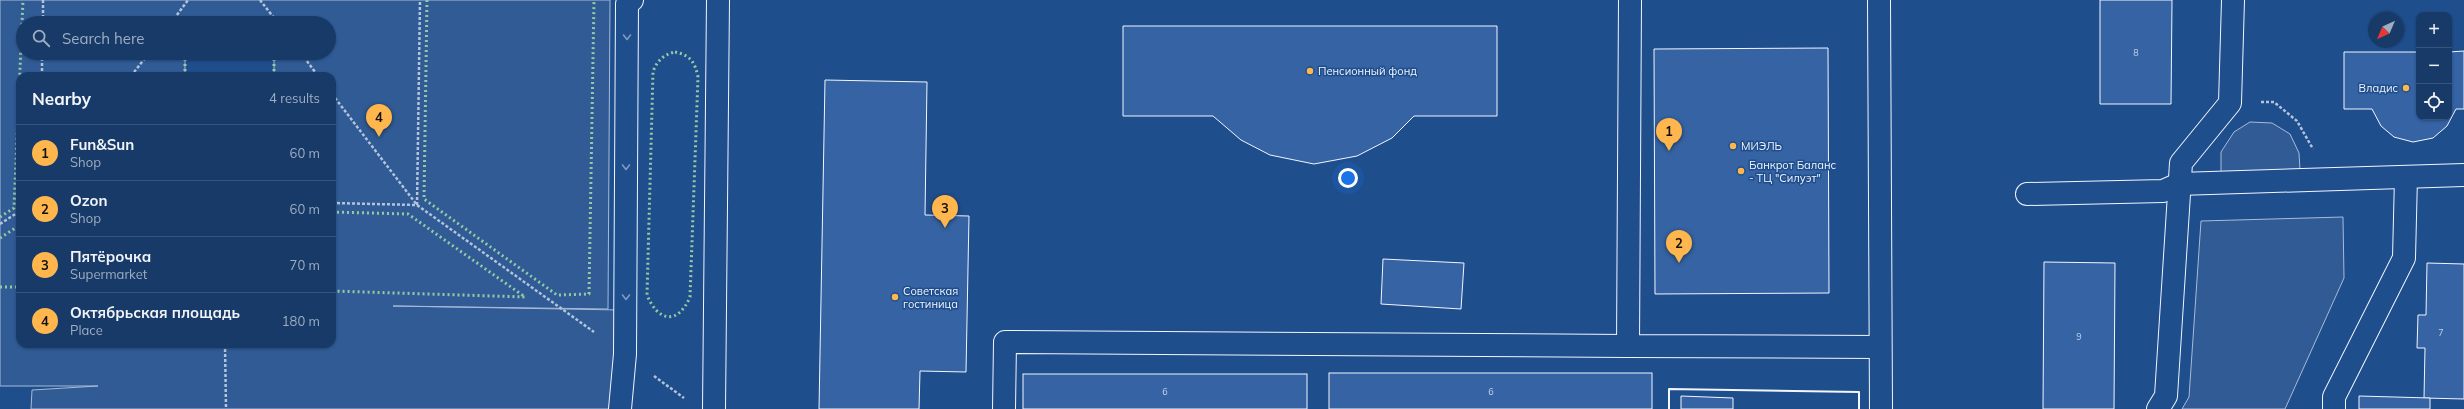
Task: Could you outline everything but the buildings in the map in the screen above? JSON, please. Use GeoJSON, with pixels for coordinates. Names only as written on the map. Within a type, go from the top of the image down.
{"type":"FeatureCollection","features":[{"type":"Feature","properties":{"kind":"street"},"geometry":{"type":"LineString","coordinates":[[620,409],[625,354],[627,4],[632,0]]}},
{"type":"Feature","properties":{"kind":"street"},"geometry":{"type":"LineString","coordinates":[[714,409],[718,0]]}},
{"type":"Feature","properties":{"kind":"street"},"geometry":{"type":"LineString","coordinates":[[1628,346],[1630,0]]}},
{"type":"Feature","properties":{"kind":"street"},"geometry":{"type":"LineString","coordinates":[[1880,0],[1881,409]]}},
{"type":"Feature","properties":{"kind":"street"},"geometry":{"type":"LineString","coordinates":[[2158,409],[2166,396],[2181,163],[2230,103],[2233,0]]}},
{"type":"Feature","properties":{"kind":"street"},"geometry":{"type":"LineString","coordinates":[[2027,194],[2163,191],[2180,184],[2464,175]]}},
{"type":"Feature","properties":{"kind":"street"},"geometry":{"type":"LineString","coordinates":[[2334,409],[2334,397],[2404,258],[2406,177]]}},
{"type":"Feature","properties":{"kind":"street"},"geometry":{"type":"LineString","coordinates":[[1004,409],[1005,342],[1880,347]]}},
{"type":"Feature","properties":{"kind":"path"},"geometry":{"type":"LineString","coordinates":[[43,0],[43,16]]}},
{"type":"Feature","properties":{"kind":"path"},"geometry":{"type":"LineString","coordinates":[[176,16],[188,0]]}},
{"type":"Feature","properties":{"kind":"path"},"geometry":{"type":"LineString","coordinates":[[260,0],[273,16]]}},
{"type":"Feature","properties":{"kind":"path"},"geometry":{"type":"LineString","coordinates":[[417,205],[420,0]]}},
{"type":"Feature","properties":{"kind":"path"},"geometry":{"type":"LineString","coordinates":[[42,60],[42,72]]}},
{"type":"Feature","properties":{"kind":"path"},"geometry":{"type":"LineString","coordinates":[[134,72],[143,60]]}},
{"type":"Feature","properties":{"kind":"path"},"geometry":{"type":"LineString","coordinates":[[306,60],[315,72]]}},
{"type":"Feature","properties":{"kind":"path"},"geometry":{"type":"LineString","coordinates":[[336,99],[417,205],[558,307]]}},
{"type":"Feature","properties":{"kind":"path"},"geometry":{"type":"LineString","coordinates":[[2230,103],[2274,102],[2298,121],[2311,144],[2322,179]]}},
{"type":"Feature","properties":{"kind":"path"},"geometry":{"type":"LineString","coordinates":[[336,203],[417,205]]}},
{"type":"Feature","properties":{"kind":"path"},"geometry":{"type":"LineString","coordinates":[[0,224],[16,214]]}},
{"type":"Feature","properties":{"kind":"path"},"geometry":{"type":"LineString","coordinates":[[226,348],[226,409]]}},
{"type":"Feature","properties":{"kind":"shaded area"},"geometry":{"type":"Polygon","coordinates":[[[0,0],[610,0],[608,309],[393,306],[621,310],[620,409],[31,409],[32,390],[98,386],[0,386],[0,0]]]}},
{"type":"Feature","properties":{"kind":"shaded area"},"geometry":{"type":"Polygon","coordinates":[[[2250,122],[2272,123],[2290,134],[2299,153],[2300,170],[2221,174],[2221,152],[2234,132],[2250,122]]]}},
{"type":"Feature","properties":{"kind":"shaded area"},"geometry":{"type":"Polygon","coordinates":[[[2343,217],[2344,278],[2285,409],[2182,409],[2189,397],[2201,221],[2343,217]]]}},
{"type":"Feature","properties":{"kind":"hedge"},"geometry":{"type":"LineString","coordinates":[[22,16],[23,0]]}},
{"type":"Feature","properties":{"kind":"hedge"},"geometry":{"type":"LineString","coordinates":[[427,0],[424,199],[557,295],[589,294],[594,0]]}},
{"type":"Feature","properties":{"kind":"hedge"},"geometry":{"type":"LineString","coordinates":[[675,52],[680,53],[691,60],[698,77],[690,297],[680,312],[674,316],[668,317],[657,311],[647,295],[653,72],[661,59],[675,52]]}},
{"type":"Feature","properties":{"kind":"hedge"},"geometry":{"type":"LineString","coordinates":[[20,60],[20,72]]}},
{"type":"Feature","properties":{"kind":"hedge"},"geometry":{"type":"LineString","coordinates":[[185,60],[185,72]]}},
{"type":"Feature","properties":{"kind":"hedge"},"geometry":{"type":"LineString","coordinates":[[274,60],[274,72]]}},
{"type":"Feature","properties":{"kind":"hedge"},"geometry":{"type":"LineString","coordinates":[[0,217],[14,208],[16,162]]}},
{"type":"Feature","properties":{"kind":"hedge"},"geometry":{"type":"LineString","coordinates":[[336,212],[408,214],[525,297],[336,291]]}},
{"type":"Feature","properties":{"kind":"hedge"},"geometry":{"type":"LineString","coordinates":[[0,238],[16,228]]}},
{"type":"Feature","properties":{"kind":"hedge"},"geometry":{"type":"LineString","coordinates":[[0,287],[16,287]]}},
{"type":"Feature","properties":{"kind":"wall"},"geometry":{"type":"LineString","coordinates":[[1669,409],[1669,389],[1859,392],[1859,409]]}},
{"type":"Feature","properties":{"kind":"place","name":"Пенсионный фонд"},"geometry":{"type":"Point","coordinates":[1310,71]}},
{"type":"Feature","properties":{"kind":"place","name":"Владис"},"geometry":{"type":"Point","coordinates":[2406,88]}},
{"type":"Feature","properties":{"kind":"place","name":"Октябрьская площадь"},"geometry":{"type":"Point","coordinates":[379,137]}},
{"type":"Feature","properties":{"kind":"place","name":"МИЭЛЬ"},"geometry":{"type":"Point","coordinates":[1733,146]}},
{"type":"Feature","properties":{"kind":"place","name":"Fun&Sun"},"geometry":{"type":"Point","coordinates":[1669,151]}},
{"type":"Feature","properties":{"kind":"place","name":"Банкрот Баланс - ТЦ \"Силуэт\""},"geometry":{"type":"Point","coordinates":[1741,171]}},
{"type":"Feature","properties":{"kind":"place","name":"Пятёрочка"},"geometry":{"type":"Point","coordinates":[945,228]}},
{"type":"Feature","properties":{"kind":"place","name":"Ozon"},"geometry":{"type":"Point","coordinates":[1679,263]}},
{"type":"Feature","properties":{"kind":"place","name":"Советская гостиница"},"geometry":{"type":"Point","coordinates":[895,297]}}]}
